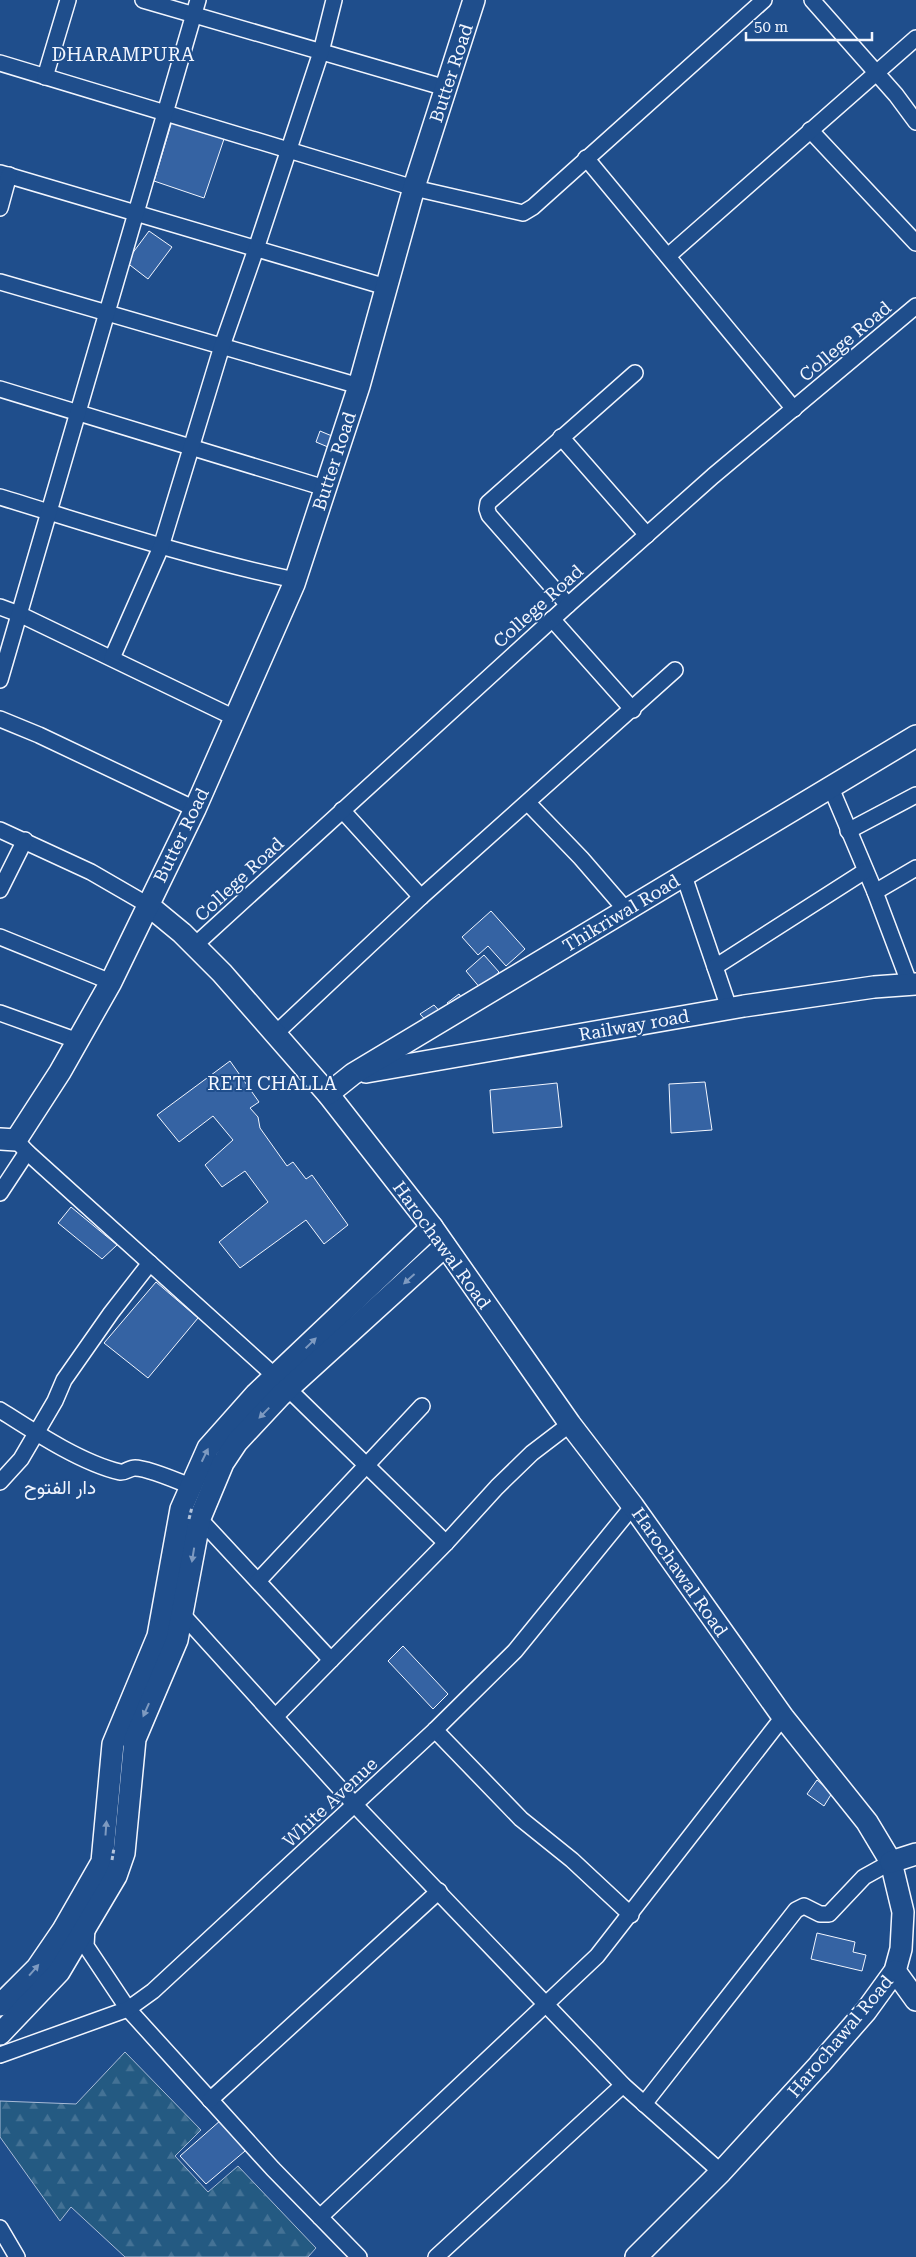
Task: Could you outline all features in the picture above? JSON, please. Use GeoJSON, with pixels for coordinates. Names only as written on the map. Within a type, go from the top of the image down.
{"type":"FeatureCollection","features":[{"type":"Feature","properties":{"kind":"main road","name":"Butter Road"},"geometry":{"type":"LineString","coordinates":[[14,1144],[78,1041],[111,982],[195,810],[295,580],[359,386],[414,188],[474,0]]}},
{"type":"Feature","properties":{"kind":"main road","name":"Thikriwal Road"},"geometry":{"type":"LineString","coordinates":[[328,1094],[353,1074],[916,736]]}},
{"type":"Feature","properties":{"kind":"main road","name":"Harochawal Road"},"geometry":{"type":"LineString","coordinates":[[148,905],[195,945],[328,1094],[432,1227],[570,1424],[633,1506],[783,1717],[867,1822],[891,1862],[903,1912],[902,1949],[895,1971],[866,2011],[721,2172],[636,2257]]}},
{"type":"Feature","properties":{"kind":"main road","name":"Railway road"},"geometry":{"type":"LineString","coordinates":[[353,1074],[729,1008],[874,987],[912,979]]}},
{"type":"Feature","properties":{"kind":"main road"},"geometry":{"type":"LineString","coordinates":[[190,1508],[229,1454],[262,1414],[282,1383],[432,1227]]}},
{"type":"Feature","properties":{"kind":"main road"},"geometry":{"type":"LineString","coordinates":[[0,2034],[50,1983],[116,1876],[113,1853],[135,1739],[174,1625],[190,1508],[213,1440],[256,1394],[282,1383],[445,1246]]}},
{"type":"Feature","properties":{"kind":"main road"},"geometry":{"type":"LineString","coordinates":[[0,2005],[37,1968],[63,1930],[99,1869],[113,1853]]}},
{"type":"Feature","properties":{"kind":"main road"},"geometry":{"type":"LineString","coordinates":[[891,1862],[916,1854]]}},
{"type":"Feature","properties":{"kind":"main road"},"geometry":{"type":"LineString","coordinates":[[895,1971],[916,2000]]}},
{"type":"Feature","properties":{"kind":"street"},"geometry":{"type":"LineString","coordinates":[[45,76],[68,0]]}},
{"type":"Feature","properties":{"kind":"street"},"geometry":{"type":"LineString","coordinates":[[143,0],[446,88]]}},
{"type":"Feature","properties":{"kind":"street"},"geometry":{"type":"LineString","coordinates":[[0,680],[198,0]]}},
{"type":"Feature","properties":{"kind":"street"},"geometry":{"type":"LineString","coordinates":[[112,658],[162,547],[222,346],[321,52],[334,0]]}},
{"type":"Feature","properties":{"kind":"street"},"geometry":{"type":"LineString","coordinates":[[0,63],[414,188],[523,212],[533,207],[764,0]]}},
{"type":"Feature","properties":{"kind":"street"},"geometry":{"type":"LineString","coordinates":[[812,0],[876,72],[916,122]]}},
{"type":"Feature","properties":{"kind":"street"},"geometry":{"type":"LineString","coordinates":[[668,256],[916,38]]}},
{"type":"Feature","properties":{"kind":"street"},"geometry":{"type":"LineString","coordinates":[[810,130],[916,243]]}},
{"type":"Feature","properties":{"kind":"street"},"geometry":{"type":"LineString","coordinates":[[586,158],[794,409]]}},
{"type":"Feature","properties":{"kind":"street"},"geometry":{"type":"LineString","coordinates":[[0,208],[4,174],[386,287]]}},
{"type":"Feature","properties":{"kind":"street"},"geometry":{"type":"LineString","coordinates":[[0,282],[359,386]]}},
{"type":"Feature","properties":{"kind":"street","name":"College Road"},"geometry":{"type":"LineString","coordinates":[[195,945],[646,535],[916,306]]}},
{"type":"Feature","properties":{"kind":"street"},"geometry":{"type":"LineString","coordinates":[[568,605],[487,509],[492,498],[635,373]]}},
{"type":"Feature","properties":{"kind":"street"},"geometry":{"type":"LineString","coordinates":[[0,389],[325,488]]}},
{"type":"Feature","properties":{"kind":"street"},"geometry":{"type":"LineString","coordinates":[[561,437],[646,535]]}},
{"type":"Feature","properties":{"kind":"street"},"geometry":{"type":"LineString","coordinates":[[0,497],[162,547],[230,566],[295,580]]}},
{"type":"Feature","properties":{"kind":"street"},"geometry":{"type":"LineString","coordinates":[[0,607],[19,614],[235,718]]}},
{"type":"Feature","properties":{"kind":"street"},"geometry":{"type":"LineString","coordinates":[[552,619],[633,710]]}},
{"type":"Feature","properties":{"kind":"street"},"geometry":{"type":"LineString","coordinates":[[275,1034],[421,897],[676,670]]}},
{"type":"Feature","properties":{"kind":"street"},"geometry":{"type":"LineString","coordinates":[[0,719],[39,735],[195,810]]}},
{"type":"Feature","properties":{"kind":"street"},"geometry":{"type":"LineString","coordinates":[[831,788],[912,979]]}},
{"type":"Feature","properties":{"kind":"street"},"geometry":{"type":"LineString","coordinates":[[848,831],[916,795]]}},
{"type":"Feature","properties":{"kind":"street"},"geometry":{"type":"LineString","coordinates":[[528,803],[581,858],[626,910]]}},
{"type":"Feature","properties":{"kind":"street"},"geometry":{"type":"LineString","coordinates":[[342,810],[421,897]]}},
{"type":"Feature","properties":{"kind":"street"},"geometry":{"type":"LineString","coordinates":[[0,830],[25,840],[105,879],[148,905]]}},
{"type":"Feature","properties":{"kind":"street"},"geometry":{"type":"LineString","coordinates":[[0,890],[25,840]]}},
{"type":"Feature","properties":{"kind":"street"},"geometry":{"type":"LineString","coordinates":[[875,892],[916,868]]}},
{"type":"Feature","properties":{"kind":"street"},"geometry":{"type":"LineString","coordinates":[[715,967],[865,871]]}},
{"type":"Feature","properties":{"kind":"street"},"geometry":{"type":"LineString","coordinates":[[684,876],[729,1008]]}},
{"type":"Feature","properties":{"kind":"street"},"geometry":{"type":"LineString","coordinates":[[0,937],[111,982]]}},
{"type":"Feature","properties":{"kind":"street"},"geometry":{"type":"LineString","coordinates":[[0,1014],[78,1041]]}},
{"type":"Feature","properties":{"kind":"street"},"geometry":{"type":"LineString","coordinates":[[0,1193],[14,1144],[150,1263],[282,1383],[446,1543]]}},
{"type":"Feature","properties":{"kind":"street"},"geometry":{"type":"LineString","coordinates":[[0,1482],[21,1459],[55,1401],[64,1380],[111,1313],[150,1263]]}},
{"type":"Feature","properties":{"kind":"street"},"geometry":{"type":"LineString","coordinates":[[258,1581],[422,1406]]}},
{"type":"Feature","properties":{"kind":"street"},"geometry":{"type":"LineString","coordinates":[[0,1410],[36,1433],[83,1458],[122,1472],[135,1468],[172,1478],[190,1508],[331,1660]]}},
{"type":"Feature","properties":{"kind":"street"},"geometry":{"type":"LineString","coordinates":[[276,1716],[522,1463],[570,1424]]}},
{"type":"Feature","properties":{"kind":"street","name":"White Avenue"},"geometry":{"type":"LineString","coordinates":[[0,2055],[128,2008],[153,1991],[435,1730],[516,1651],[633,1506]]}},
{"type":"Feature","properties":{"kind":"street"},"geometry":{"type":"LineString","coordinates":[[174,1625],[276,1716],[354,1804],[623,2085],[721,2172]]}},
{"type":"Feature","properties":{"kind":"street"},"geometry":{"type":"LineString","coordinates":[[320,2217],[597,1956],[631,1915],[783,1717]]}},
{"type":"Feature","properties":{"kind":"street"},"geometry":{"type":"LineString","coordinates":[[435,1730],[521,1819],[572,1860],[631,1915]]}},
{"type":"Feature","properties":{"kind":"street"},"geometry":{"type":"LineString","coordinates":[[644,2104],[796,1910],[804,1906],[820,1914],[829,1914],[864,1877],[891,1862]]}},
{"type":"Feature","properties":{"kind":"street"},"geometry":{"type":"LineString","coordinates":[[210,2100],[439,1891]]}},
{"type":"Feature","properties":{"kind":"street"},"geometry":{"type":"LineString","coordinates":[[87,1924],[86,1946],[128,2008],[210,2100],[355,2255]]}},
{"type":"Feature","properties":{"kind":"street"},"geometry":{"type":"LineString","coordinates":[[436,2257],[623,2085]]}},
{"type":"Feature","properties":{"kind":"street"},"geometry":{"type":"LineString","coordinates":[[0,2228],[17,2257]]}},
{"type":"Feature","properties":{"kind":"green space"},"geometry":{"type":"Polygon","coordinates":[[[125,2052],[201,2130],[175,2156],[208,2192],[238,2166],[316,2248],[308,2257],[125,2257],[71,2207],[60,2221],[0,2137],[0,2101],[76,2104],[125,2052]]]}},
{"type":"Feature","properties":{"kind":"building"},"geometry":{"type":"Polygon","coordinates":[[[172,121],[225,136],[204,198],[154,181],[172,121]]]}},
{"type":"Feature","properties":{"kind":"building"},"geometry":{"type":"Polygon","coordinates":[[[149,231],[172,247],[148,279],[126,262],[149,231]]]}},
{"type":"Feature","properties":{"kind":"building"},"geometry":{"type":"Polygon","coordinates":[[[320,431],[332,436],[328,447],[316,442],[320,431]]]}},
{"type":"Feature","properties":{"kind":"building"},"geometry":{"type":"Polygon","coordinates":[[[491,911],[525,949],[506,966],[488,946],[478,955],[462,937],[491,911]]]}},
{"type":"Feature","properties":{"kind":"building"},"geometry":{"type":"Polygon","coordinates":[[[484,955],[499,972],[481,989],[466,971],[484,955]]]}},
{"type":"Feature","properties":{"kind":"building"},"geometry":{"type":"Polygon","coordinates":[[[459,994],[465,1003],[454,1011],[447,1003],[459,994]]]}},
{"type":"Feature","properties":{"kind":"building"},"geometry":{"type":"Polygon","coordinates":[[[434,1005],[444,1016],[430,1025],[420,1014],[434,1005]]]}},
{"type":"Feature","properties":{"kind":"building"},"geometry":{"type":"Polygon","coordinates":[[[230,1061],[259,1102],[250,1108],[258,1117],[260,1128],[287,1166],[293,1162],[306,1179],[312,1175],[348,1225],[324,1244],[306,1220],[240,1268],[219,1242],[268,1202],[245,1171],[222,1187],[205,1165],[233,1140],[213,1116],[179,1142],[157,1115],[230,1061]]]}},
{"type":"Feature","properties":{"kind":"building"},"geometry":{"type":"Polygon","coordinates":[[[705,1082],[712,1130],[671,1133],[669,1084],[705,1082]]]}},
{"type":"Feature","properties":{"kind":"building"},"geometry":{"type":"Polygon","coordinates":[[[557,1083],[562,1127],[493,1133],[490,1090],[557,1083]]]}},
{"type":"Feature","properties":{"kind":"building"},"geometry":{"type":"Polygon","coordinates":[[[71,1207],[117,1245],[102,1259],[58,1223],[71,1207]]]}},
{"type":"Feature","properties":{"kind":"building"},"geometry":{"type":"Polygon","coordinates":[[[156,1282],[198,1318],[148,1378],[104,1343],[156,1282]]]}},
{"type":"Feature","properties":{"kind":"building"},"geometry":{"type":"Polygon","coordinates":[[[403,1646],[448,1694],[433,1709],[388,1661],[403,1646]]]}},
{"type":"Feature","properties":{"kind":"building"},"geometry":{"type":"Polygon","coordinates":[[[817,1780],[832,1793],[824,1806],[807,1794],[817,1780]]]}},
{"type":"Feature","properties":{"kind":"building"},"geometry":{"type":"Polygon","coordinates":[[[817,1933],[855,1942],[853,1952],[866,1955],[862,1971],[811,1959],[817,1933]]]}},
{"type":"Feature","properties":{"kind":"building"},"geometry":{"type":"Polygon","coordinates":[[[221,2120],[245,2151],[206,2184],[180,2156],[221,2120]]]}},
{"type":"Feature","properties":{"kind":"district","name":"DHARAMPURA"},"geometry":{"type":"Point","coordinates":[123,54]}},
{"type":"Feature","properties":{"kind":"district","name":"RETI CHALLA"},"geometry":{"type":"Point","coordinates":[272,1083]}},
{"type":"Feature","properties":{"kind":"district","name":"دار الفتوح"},"geometry":{"type":"Point","coordinates":[60,1487]}}]}
